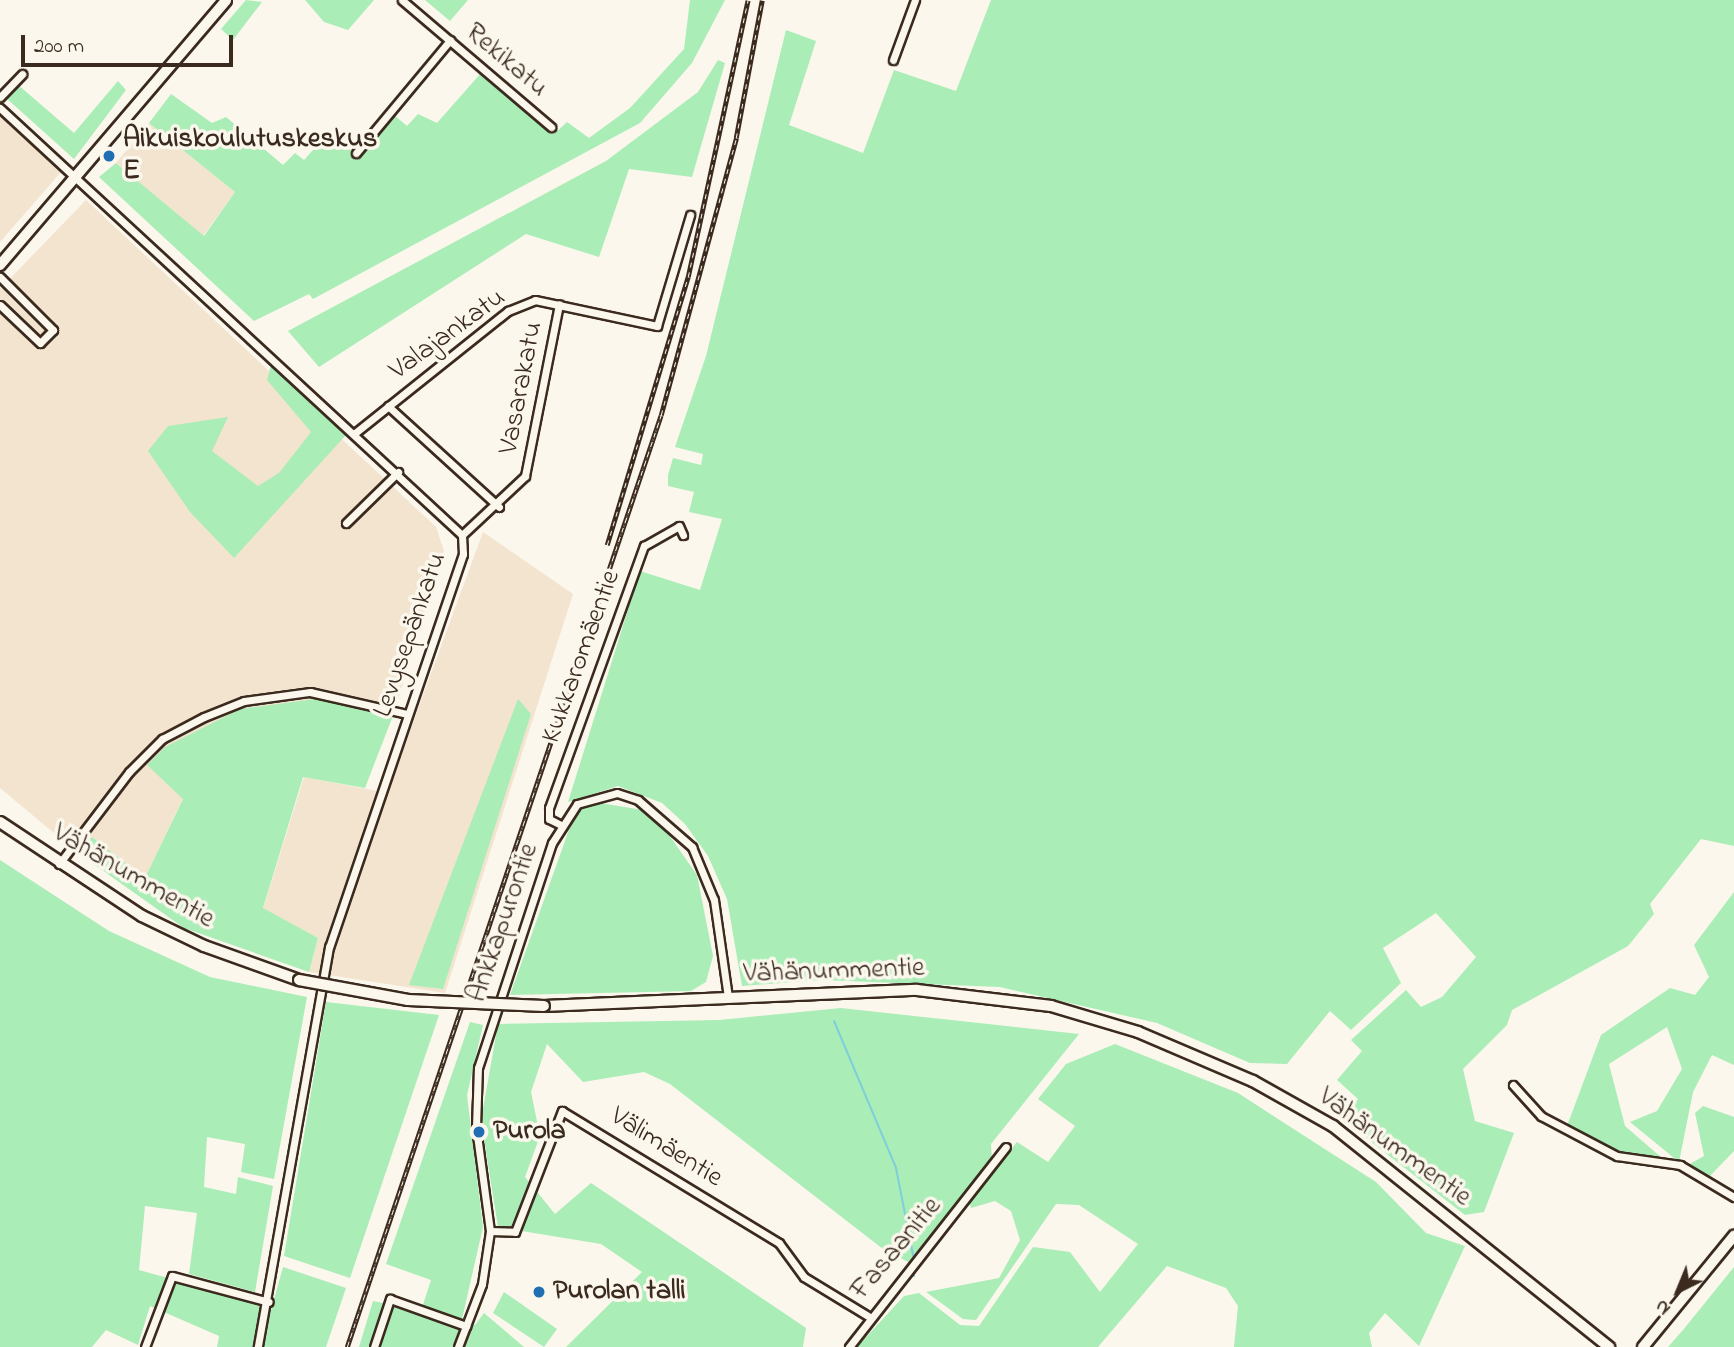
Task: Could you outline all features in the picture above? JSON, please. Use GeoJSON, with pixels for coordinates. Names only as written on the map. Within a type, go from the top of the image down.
{"type":"FeatureCollection","features":[{"type":"Feature","properties":{"kind":"main road","name":"Vähänummentie"},"geometry":{"type":"LineString","coordinates":[[0,822],[59,865],[204,946],[299,980],[408,1000],[544,1006],[844,989],[982,995],[1138,1032],[1253,1081],[1333,1126],[1609,1347]]}},
{"type":"Feature","properties":{"kind":"street"},"geometry":{"type":"LineString","coordinates":[[0,265],[226,0]]}},
{"type":"Feature","properties":{"kind":"street","name":"Rekikatu"},"geometry":{"type":"LineString","coordinates":[[402,0],[551,127]]}},
{"type":"Feature","properties":{"kind":"street"},"geometry":{"type":"LineString","coordinates":[[892,60],[913,1]]}},
{"type":"Feature","properties":{"kind":"street"},"geometry":{"type":"LineString","coordinates":[[356,153],[450,40]]}},
{"type":"Feature","properties":{"kind":"street"},"geometry":{"type":"LineString","coordinates":[[0,97],[22,74]]}},
{"type":"Feature","properties":{"kind":"street","name":"Levysepänkatu"},"geometry":{"type":"LineString","coordinates":[[0,108],[398,472],[462,535],[463,554],[328,947],[277,1259],[258,1347]]}},
{"type":"Feature","properties":{"kind":"street","name":"Valajankatu"},"geometry":{"type":"LineString","coordinates":[[355,433],[508,311],[535,300],[657,326],[690,215]]}},
{"type":"Feature","properties":{"kind":"street"},"geometry":{"type":"LineString","coordinates":[[0,277],[53,330],[40,343],[0,305]]}},
{"type":"Feature","properties":{"kind":"street","name":"Vasarakatu"},"geometry":{"type":"LineString","coordinates":[[462,535],[499,507],[528,468],[559,304]]}},
{"type":"Feature","properties":{"kind":"street"},"geometry":{"type":"LineString","coordinates":[[388,406],[499,507]]}},
{"type":"Feature","properties":{"kind":"street"},"geometry":{"type":"LineString","coordinates":[[346,523],[398,472]]}},
{"type":"Feature","properties":{"kind":"street","name":"Kukkaromäentie"},"geometry":{"type":"LineString","coordinates":[[561,825],[549,819],[549,808],[644,546],[679,526],[683,535]]}},
{"type":"Feature","properties":{"kind":"street"},"geometry":{"type":"LineString","coordinates":[[59,865],[129,772],[162,739],[204,717],[244,701],[310,692],[407,714]]}},
{"type":"Feature","properties":{"kind":"street","name":"Ankkapurontie"},"geometry":{"type":"LineString","coordinates":[[458,1347],[482,1284],[490,1231],[476,1127],[478,1068],[561,825],[577,804],[617,793],[658,811],[678,829],[705,871],[714,900],[728,997]]}},
{"type":"Feature","properties":{"kind":"street"},"geometry":{"type":"LineString","coordinates":[[1513,1085],[1541,1116],[1617,1156],[1680,1165],[1734,1197]]}},
{"type":"Feature","properties":{"kind":"street","name":"Välimäentie"},"geometry":{"type":"LineString","coordinates":[[490,1231],[515,1232],[562,1111],[779,1243],[804,1278],[868,1316]]}},
{"type":"Feature","properties":{"kind":"street","name":"Fasaanitie"},"geometry":{"type":"LineString","coordinates":[[849,1347],[868,1316],[924,1259],[1006,1147]]}},
{"type":"Feature","properties":{"kind":"street"},"geometry":{"type":"LineString","coordinates":[[1643,1347],[1734,1236]]}},
{"type":"Feature","properties":{"kind":"street"},"geometry":{"type":"LineString","coordinates":[[145,1347],[172,1276],[269,1301]]}},
{"type":"Feature","properties":{"kind":"street"},"geometry":{"type":"LineString","coordinates":[[374,1347],[390,1299],[466,1326]]}},
{"type":"Feature","properties":{"kind":"shaded area"},"geometry":{"type":"Polygon","coordinates":[[[0,116],[61,172],[0,242],[0,116]]]}},
{"type":"Feature","properties":{"kind":"shaded area"},"geometry":{"type":"Polygon","coordinates":[[[149,123],[235,192],[203,236],[116,163],[149,123]]]}},
{"type":"Feature","properties":{"kind":"shaded area"},"geometry":{"type":"Polygon","coordinates":[[[86,200],[436,527],[444,551],[394,713],[147,765],[183,798],[145,879],[92,837],[78,853],[0,788],[0,289],[86,200]]]}},
{"type":"Feature","properties":{"kind":"shaded area"},"geometry":{"type":"Polygon","coordinates":[[[483,532],[573,594],[445,993],[309,972],[318,938],[263,909],[304,777],[387,793],[483,532]]]}},
{"type":"Feature","properties":{"kind":"green space"},"geometry":{"type":"Polygon","coordinates":[[[246,0],[262,2],[233,40],[221,29],[246,0]]]}},
{"type":"Feature","properties":{"kind":"green space"},"geometry":{"type":"Polygon","coordinates":[[[305,0],[374,0],[348,30],[324,22],[305,0]]]}},
{"type":"Feature","properties":{"kind":"green space"},"geometry":{"type":"Polygon","coordinates":[[[425,0],[468,0],[450,21],[425,0]]]}},
{"type":"Feature","properties":{"kind":"green space"},"geometry":{"type":"Polygon","coordinates":[[[690,0],[725,0],[692,63],[640,123],[313,299],[309,294],[254,321],[99,177],[116,163],[204,236],[235,192],[149,123],[171,94],[212,123],[226,117],[283,165],[295,153],[304,160],[329,132],[357,156],[394,115],[407,126],[418,114],[437,123],[481,73],[554,134],[567,122],[589,138],[630,108],[684,49],[690,0]]]}},
{"type":"Feature","properties":{"kind":"green space"},"geometry":{"type":"Polygon","coordinates":[[[991,0],[1734,0],[1734,846],[1701,839],[1650,904],[1654,914],[1628,946],[1512,1010],[1507,1025],[1463,1069],[1475,1121],[1514,1133],[1484,1212],[1465,1215],[1342,1119],[1358,1099],[1337,1080],[1362,1051],[1351,1040],[1406,990],[1421,1007],[1442,997],[1476,957],[1436,913],[1383,948],[1401,983],[1351,1030],[1330,1011],[1287,1064],[1250,1063],[1157,1023],[1000,987],[821,980],[742,986],[727,899],[708,856],[685,824],[662,803],[618,786],[568,802],[640,571],[700,590],[722,519],[689,512],[694,492],[668,486],[668,475],[673,458],[701,465],[703,454],[675,447],[706,356],[786,30],[816,41],[789,125],[863,153],[894,70],[956,91],[991,0]]]}},
{"type":"Feature","properties":{"kind":"green space"},"geometry":{"type":"Polygon","coordinates":[[[718,60],[725,63],[692,177],[629,169],[599,257],[526,234],[319,367],[288,331],[606,161],[698,92],[718,60]]]}},
{"type":"Feature","properties":{"kind":"green space"},"geometry":{"type":"Polygon","coordinates":[[[118,81],[126,90],[74,159],[5,97],[17,84],[74,133],[118,81]]]}},
{"type":"Feature","properties":{"kind":"green space"},"geometry":{"type":"Polygon","coordinates":[[[271,365],[346,435],[234,558],[190,512],[148,451],[168,426],[228,417],[212,451],[258,486],[279,473],[311,432],[267,380],[271,365]]]}},
{"type":"Feature","properties":{"kind":"green space"},"geometry":{"type":"Polygon","coordinates":[[[315,699],[394,713],[365,788],[303,777],[263,908],[318,938],[309,972],[184,928],[78,853],[92,837],[145,878],[183,799],[147,765],[165,747],[240,709],[315,699]]]}},
{"type":"Feature","properties":{"kind":"green space"},"geometry":{"type":"Polygon","coordinates":[[[518,699],[531,714],[443,989],[409,985],[518,699]]]}},
{"type":"Feature","properties":{"kind":"green space"},"geometry":{"type":"Polygon","coordinates":[[[600,803],[643,810],[660,822],[697,875],[713,956],[706,982],[691,991],[510,995],[571,824],[581,809],[600,803]]]}},
{"type":"Feature","properties":{"kind":"green space"},"geometry":{"type":"Polygon","coordinates":[[[0,860],[109,931],[210,977],[307,997],[274,1179],[241,1172],[245,1144],[207,1137],[204,1187],[236,1194],[238,1177],[273,1186],[255,1292],[189,1274],[197,1213],[145,1206],[139,1270],[265,1305],[253,1347],[217,1347],[219,1336],[150,1306],[138,1345],[106,1330],[92,1347],[0,1347],[0,860]]]}},
{"type":"Feature","properties":{"kind":"green space"},"geometry":{"type":"Polygon","coordinates":[[[1734,892],[1734,1065],[1712,1055],[1693,1092],[1679,1162],[1630,1122],[1657,1111],[1682,1069],[1667,1027],[1609,1064],[1625,1126],[1662,1158],[1617,1154],[1567,1126],[1601,1035],[1670,988],[1695,995],[1709,977],[1694,945],[1734,892]]]}},
{"type":"Feature","properties":{"kind":"green space"},"geometry":{"type":"Polygon","coordinates":[[[326,1002],[439,1015],[350,1278],[284,1256],[326,1002]]]}},
{"type":"Feature","properties":{"kind":"green space"},"geometry":{"type":"Polygon","coordinates":[[[841,1008],[1079,1034],[991,1144],[992,1162],[917,1262],[908,1262],[883,1249],[670,1084],[644,1072],[583,1082],[547,1044],[531,1092],[540,1136],[525,1177],[555,1214],[591,1183],[806,1328],[803,1347],[566,1347],[642,1272],[601,1244],[498,1227],[481,1120],[498,1024],[719,1020],[841,1008]]]}},
{"type":"Feature","properties":{"kind":"green space"},"geometry":{"type":"Polygon","coordinates":[[[470,1022],[483,1025],[467,1095],[483,1227],[462,1319],[475,1325],[484,1313],[524,1347],[359,1347],[373,1301],[421,1311],[431,1280],[386,1264],[470,1022]]]}},
{"type":"Feature","properties":{"kind":"green space"},"geometry":{"type":"Polygon","coordinates":[[[1115,1044],[1238,1093],[1376,1182],[1426,1233],[1465,1246],[1419,1346],[1385,1313],[1369,1333],[1372,1347],[1234,1347],[1238,1306],[1226,1288],[1167,1266],[1098,1347],[857,1347],[904,1296],[919,1293],[960,1325],[979,1326],[1033,1247],[1070,1252],[1100,1292],[1138,1244],[1079,1205],[1056,1204],[976,1320],[963,1319],[926,1292],[999,1278],[1020,1240],[1011,1211],[995,1201],[971,1208],[969,1201],[1017,1142],[1048,1162],[1075,1126],[1038,1099],[1066,1064],[1115,1044]]]}},
{"type":"Feature","properties":{"kind":"green space"},"geometry":{"type":"Polygon","coordinates":[[[1703,1106],[1734,1117],[1734,1151],[1708,1178],[1688,1165],[1704,1156],[1695,1113],[1703,1106]]]}},
{"type":"Feature","properties":{"kind":"green space"},"geometry":{"type":"Polygon","coordinates":[[[283,1267],[346,1288],[326,1347],[261,1347],[283,1267]]]}},
{"type":"Feature","properties":{"kind":"green space"},"geometry":{"type":"Polygon","coordinates":[[[1734,1267],[1734,1347],[1668,1347],[1683,1330],[1734,1267]]]}},
{"type":"Feature","properties":{"kind":"green space"},"geometry":{"type":"Polygon","coordinates":[[[504,1292],[557,1329],[544,1347],[493,1313],[504,1292]]]}},
{"type":"Feature","properties":{"kind":"waterway"},"geometry":{"type":"LineString","coordinates":[[834,1021],[896,1168],[914,1260]]}},
{"type":"Feature","properties":{"kind":"railway"},"geometry":{"type":"LineString","coordinates":[[607,545],[688,277],[748,0]]}},
{"type":"Feature","properties":{"kind":"railway"},"geometry":{"type":"LineString","coordinates":[[347,1347],[661,415],[736,138],[762,0]]}},
{"type":"Feature","properties":{"kind":"place","name":"Aikuiskoulutuskeskus E"},"geometry":{"type":"Point","coordinates":[109,156]}},
{"type":"Feature","properties":{"kind":"place","name":"Purola"},"geometry":{"type":"Point","coordinates":[479,1132]}},
{"type":"Feature","properties":{"kind":"place","name":"Purolan talli"},"geometry":{"type":"Point","coordinates":[539,1292]}}]}
